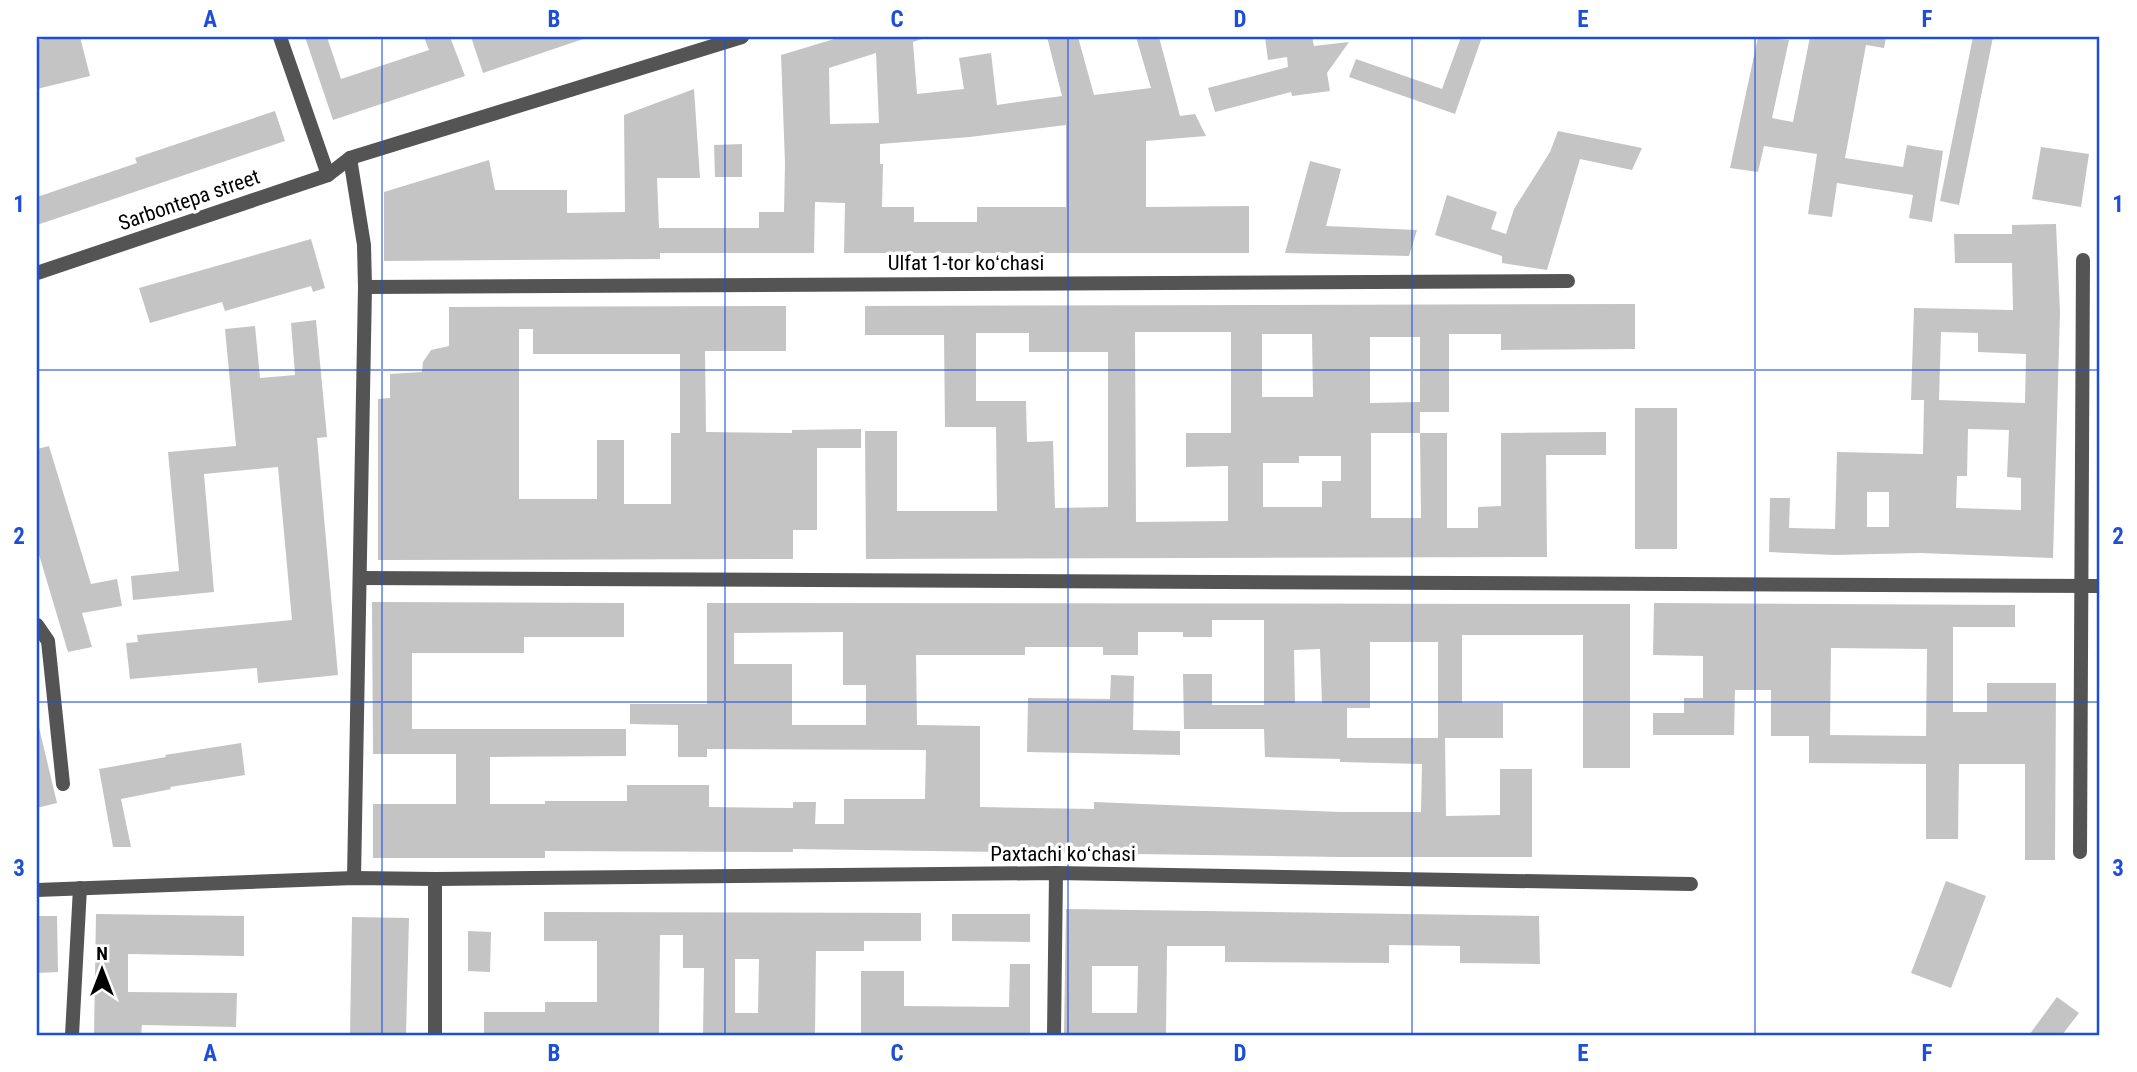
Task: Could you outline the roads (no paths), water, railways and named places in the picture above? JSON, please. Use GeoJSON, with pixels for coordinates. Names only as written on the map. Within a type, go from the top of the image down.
{"type":"FeatureCollection","features":[{"type":"Feature","properties":{"kind":"street"},"geometry":{"type":"LineString","coordinates":[[280,37],[328,176]]}},
{"type":"Feature","properties":{"kind":"street"},"geometry":{"type":"LineString","coordinates":[[354,878],[365,287],[364,245],[350,158],[742,37]]}},
{"type":"Feature","properties":{"kind":"street","name":"Sarbontepa street"},"geometry":{"type":"LineString","coordinates":[[37,273],[328,176],[350,158]]}},
{"type":"Feature","properties":{"kind":"street"},"geometry":{"type":"LineString","coordinates":[[2080,852],[2083,260]]}},
{"type":"Feature","properties":{"kind":"street","name":"Ulfat 1-tor koʻchasi"},"geometry":{"type":"LineString","coordinates":[[365,287],[1567,281]]}},
{"type":"Feature","properties":{"kind":"street"},"geometry":{"type":"LineString","coordinates":[[360,578],[2100,586]]}},
{"type":"Feature","properties":{"kind":"street"},"geometry":{"type":"LineString","coordinates":[[37,625],[48,641],[64,784]]}},
{"type":"Feature","properties":{"kind":"street"},"geometry":{"type":"LineString","coordinates":[[1054,1035],[1056,873]]}},
{"type":"Feature","properties":{"kind":"street","name":"Paxtachi koʻchasi"},"geometry":{"type":"LineString","coordinates":[[37,890],[354,878],[1056,873],[1691,884]]}},
{"type":"Feature","properties":{"kind":"street"},"geometry":{"type":"LineString","coordinates":[[435,879],[435,1035]]}},
{"type":"Feature","properties":{"kind":"street"},"geometry":{"type":"LineString","coordinates":[[72,1035],[80,888]]}}]}
